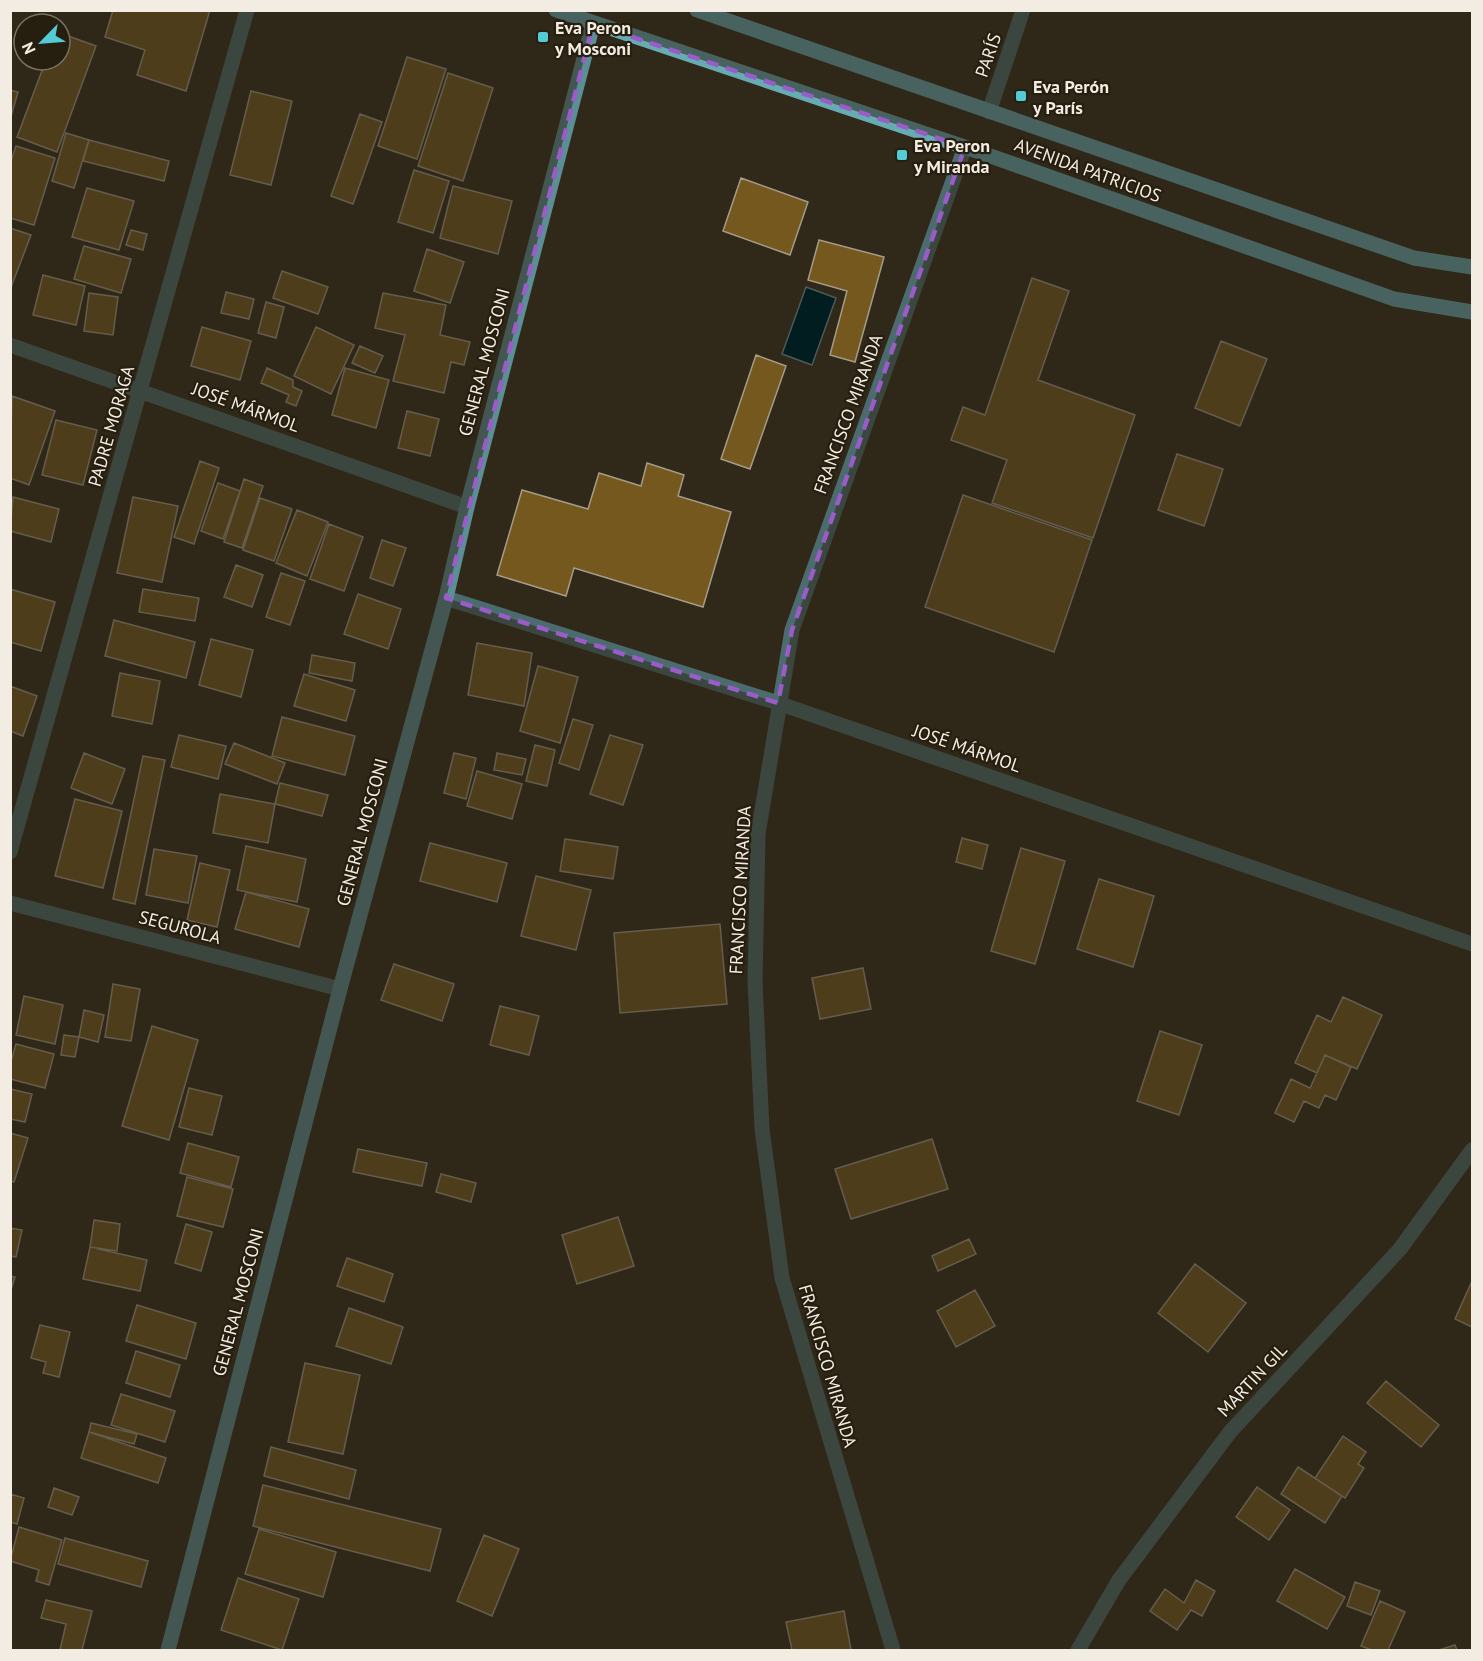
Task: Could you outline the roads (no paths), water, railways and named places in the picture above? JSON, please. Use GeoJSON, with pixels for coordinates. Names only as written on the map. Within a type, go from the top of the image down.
{"type":"FeatureCollection","features":[{"type":"Feature","properties":{"kind":"main road","name":"AVENIDA PATRICIOS"},"geometry":{"type":"LineString","coordinates":[[556,10],[965,147],[1394,299],[1473,312]]}},
{"type":"Feature","properties":{"kind":"main road","name":"AVENIDA PATRICIOS"},"geometry":{"type":"LineString","coordinates":[[698,10],[1414,258],[1473,267]]}},
{"type":"Feature","properties":{"kind":"street","name":"PADRE MORAGA"},"geometry":{"type":"LineString","coordinates":[[10,852],[142,390],[247,10]]}},
{"type":"Feature","properties":{"kind":"street","name":"PARÍS"},"geometry":{"type":"LineString","coordinates":[[989,112],[1023,10]]}},
{"type":"Feature","properties":{"kind":"street","name":"GENERAL MOSCONI"},"geometry":{"type":"LineString","coordinates":[[168,1650],[340,988],[446,598],[467,507],[593,24]]}},
{"type":"Feature","properties":{"kind":"street","name":"FRANCISCO MIRANDA"},"geometry":{"type":"LineString","coordinates":[[893,1650],[782,1278],[762,1128],[755,982],[758,834],[778,703],[792,630],[965,147]]}},
{"type":"Feature","properties":{"kind":"street","name":"JOSÉ MÁRMOL"},"geometry":{"type":"LineString","coordinates":[[10,345],[467,507]]}},
{"type":"Feature","properties":{"kind":"street","name":"JOSÉ MÁRMOL"},"geometry":{"type":"LineString","coordinates":[[446,598],[778,703],[1473,944]]}},
{"type":"Feature","properties":{"kind":"street","name":"SEGUROLA"},"geometry":{"type":"LineString","coordinates":[[10,903],[340,988]]}},
{"type":"Feature","properties":{"kind":"street","name":"MARTIN GIL"},"geometry":{"type":"LineString","coordinates":[[1078,1650],[1119,1580],[1230,1432],[1400,1249],[1473,1150]]}},
{"type":"Feature","properties":{"kind":"water"},"geometry":{"type":"Polygon","coordinates":[[[806,287],[836,298],[812,365],[782,354],[806,287]]]}},
{"type":"Feature","properties":{"kind":"place","name":"Eva Peron y Mosconi"},"geometry":{"type":"Point","coordinates":[543,37]}},
{"type":"Feature","properties":{"kind":"place","name":"Eva Perón y París"},"geometry":{"type":"Point","coordinates":[1021,96]}},
{"type":"Feature","properties":{"kind":"place","name":"Eva Peron y Miranda"},"geometry":{"type":"Point","coordinates":[902,155]}}]}
